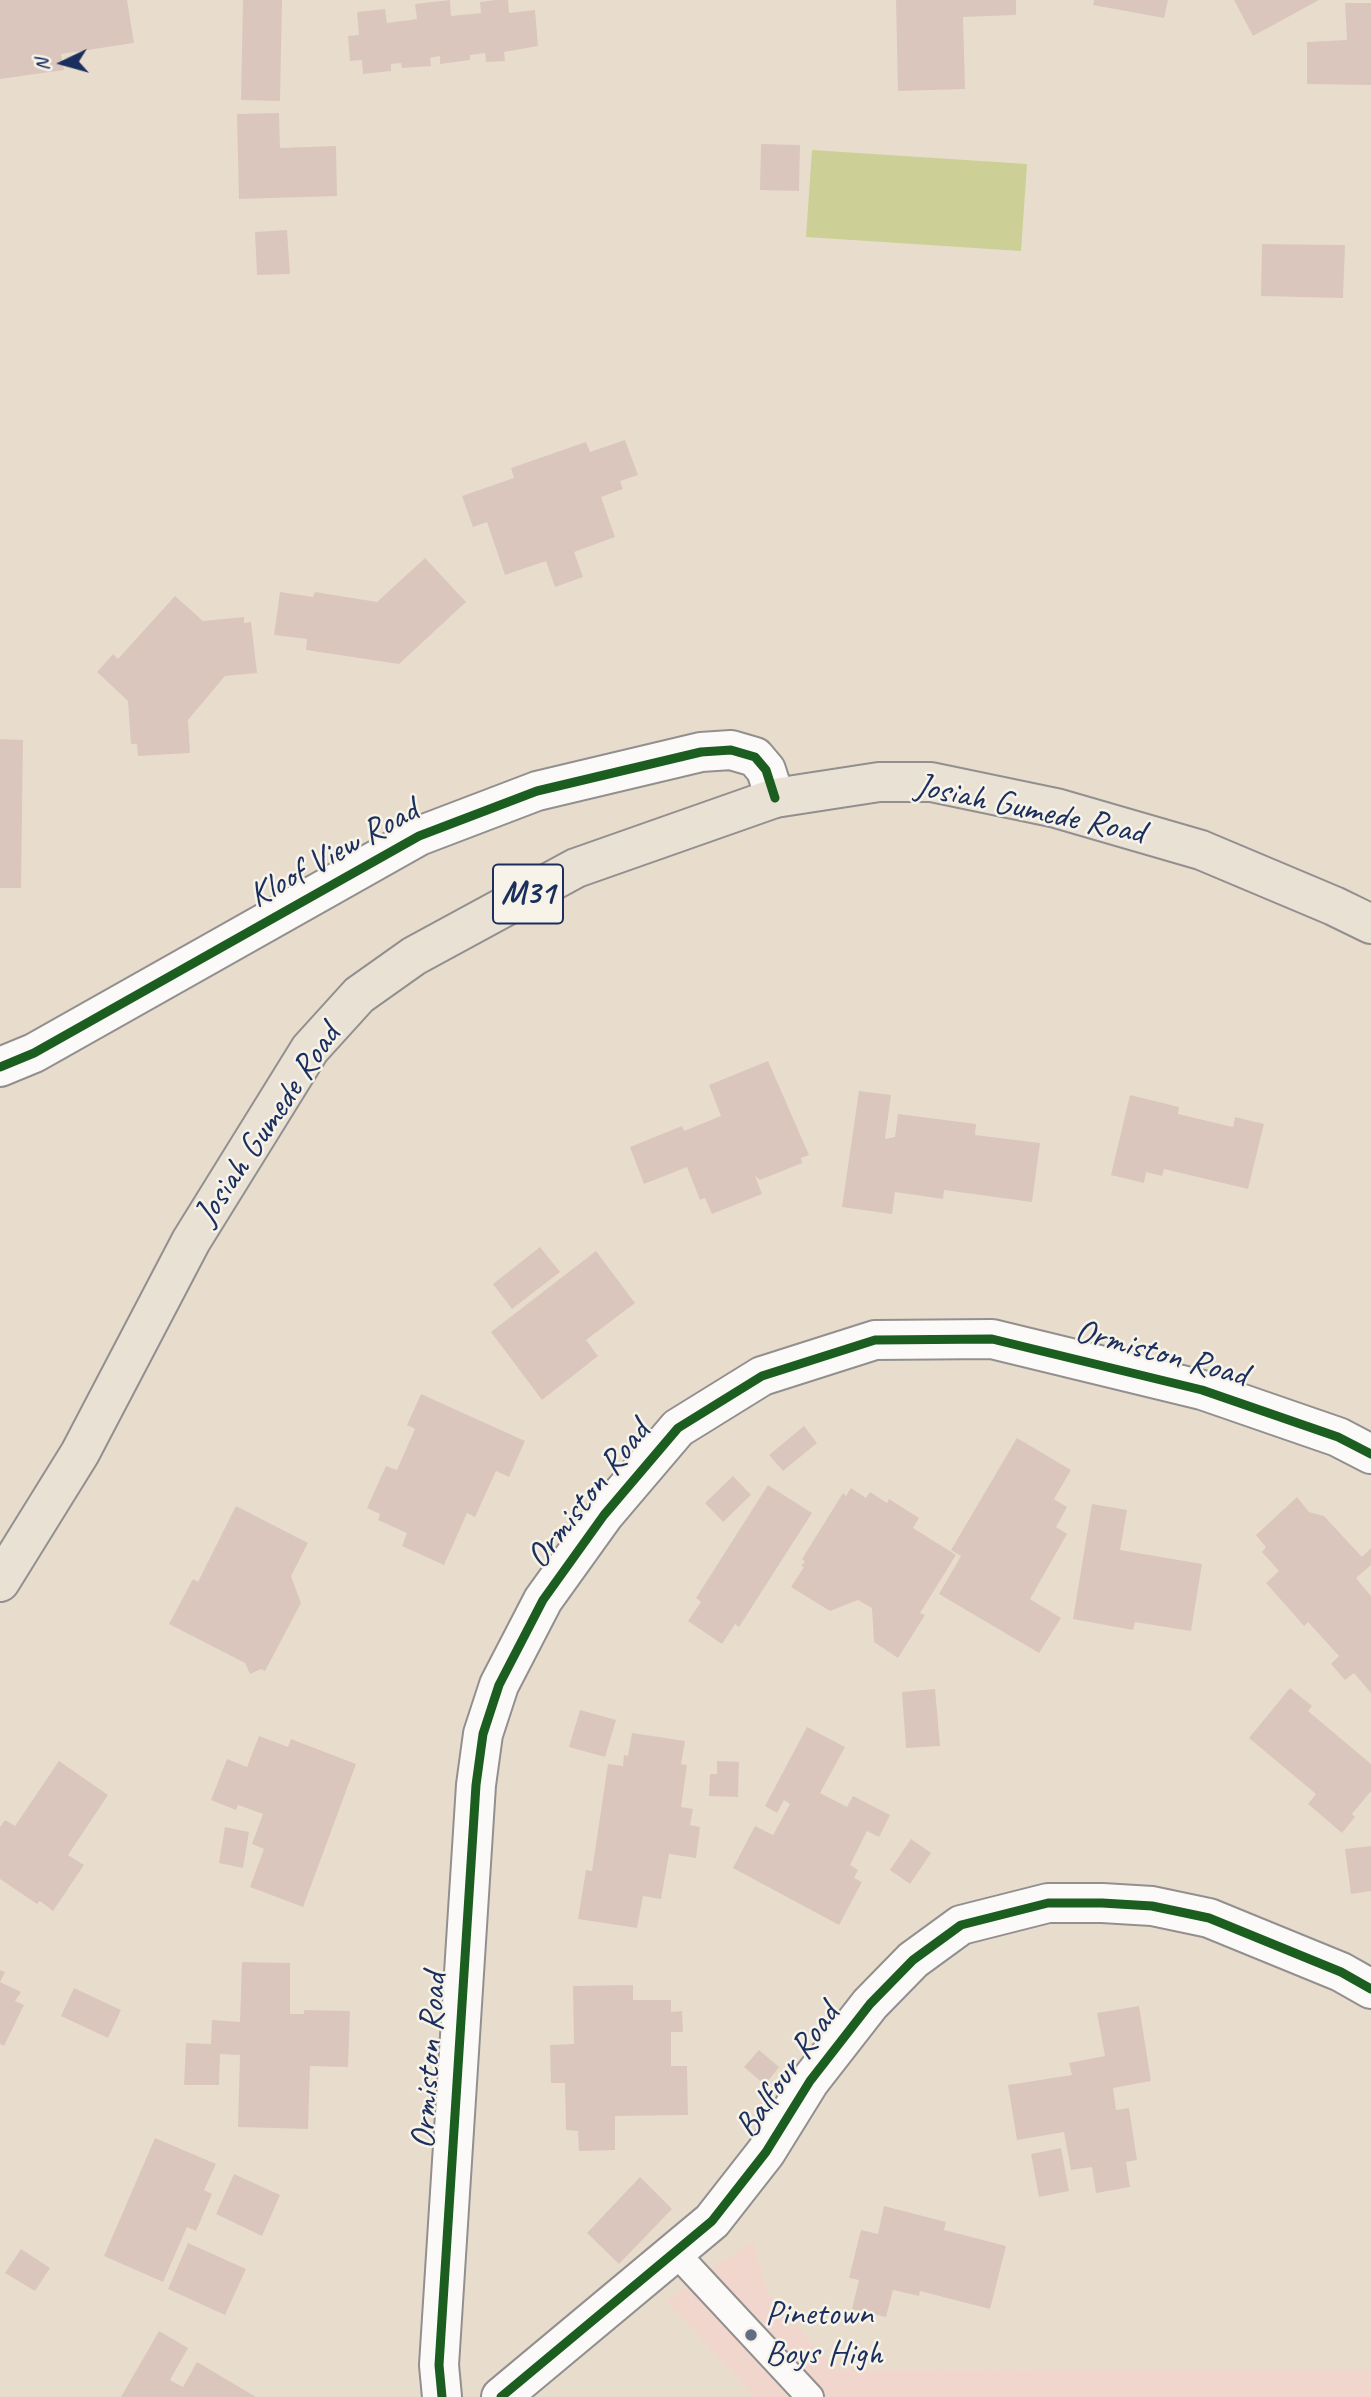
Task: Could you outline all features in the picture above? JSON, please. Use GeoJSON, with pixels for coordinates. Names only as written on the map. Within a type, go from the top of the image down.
{"type":"FeatureCollection","features":[{"type":"Feature","properties":{"kind":"main road","name":"Josiah Gumede Road"},"geometry":{"type":"LineString","coordinates":[[0,1582],[80,1453],[191,1241],[310,1049],[359,995],[414,956],[576,868],[775,798],[879,782],[931,782],[1056,808],[1201,850],[1334,905],[1371,924]]}},
{"type":"Feature","properties":{"kind":"street","name":"Kloof View Road"},"geometry":{"type":"LineString","coordinates":[[0,1067],[34,1053],[419,836],[537,790],[701,752],[732,750],[755,757],[766,771],[775,798]]}},
{"type":"Feature","properties":{"kind":"street","name":"Ormiston Road"},"geometry":{"type":"LineString","coordinates":[[442,2397],[439,2365],[441,2325],[477,1785],[483,1734],[499,1685],[543,1600],[604,1515],[678,1428],[762,1376],[875,1340],[992,1339],[1202,1390],[1338,1437],[1371,1454]]}},
{"type":"Feature","properties":{"kind":"street","name":"Balfour Road"},"geometry":{"type":"LineString","coordinates":[[501,2397],[712,2221],[766,2152],[810,2081],[870,2004],[913,1960],[961,1924],[1048,1903],[1152,1906],[1209,1918],[1340,1972],[1371,1989]]}},
{"type":"Feature","properties":{"kind":"lane"},"geometry":{"type":"LineString","coordinates":[[675,2252],[810,2397]]}},
{"type":"Feature","properties":{"kind":"shaded area","name":"Pinetown Boys High"},"geometry":{"type":"Polygon","coordinates":[[[753,2240],[766,2289],[835,2370],[1371,2369],[1371,2397],[755,2397],[666,2301],[753,2240]]]}},
{"type":"Feature","properties":{"kind":"green space"},"geometry":{"type":"Polygon","coordinates":[[[812,150],[1027,164],[1021,251],[806,237],[812,150]]]}},
{"type":"Feature","properties":{"kind":"building"},"geometry":{"type":"Polygon","coordinates":[[[0,0],[127,0],[134,43],[61,54],[64,70],[0,79],[0,0]]]}},
{"type":"Feature","properties":{"kind":"building"},"geometry":{"type":"Polygon","coordinates":[[[243,0],[282,0],[280,101],[241,100],[243,0]]]}},
{"type":"Feature","properties":{"kind":"building"},"geometry":{"type":"Polygon","coordinates":[[[450,0],[451,16],[481,13],[480,2],[495,0],[508,0],[509,13],[535,10],[538,46],[504,52],[505,61],[486,62],[485,53],[470,55],[470,60],[440,64],[440,56],[430,58],[431,66],[402,68],[401,63],[391,64],[391,71],[363,74],[362,60],[350,61],[348,36],[359,35],[357,12],[385,9],[387,23],[417,19],[415,4],[450,0]]]}},
{"type":"Feature","properties":{"kind":"building"},"geometry":{"type":"Polygon","coordinates":[[[896,0],[1016,0],[1016,15],[963,17],[965,89],[898,91],[896,0]]]}},
{"type":"Feature","properties":{"kind":"building"},"geometry":{"type":"Polygon","coordinates":[[[1094,0],[1168,0],[1164,18],[1093,5],[1094,0]]]}},
{"type":"Feature","properties":{"kind":"building"},"geometry":{"type":"Polygon","coordinates":[[[1234,0],[1319,0],[1253,36],[1234,0]]]}},
{"type":"Feature","properties":{"kind":"building"},"geometry":{"type":"Polygon","coordinates":[[[1345,3],[1371,3],[1371,85],[1307,84],[1307,42],[1347,40],[1345,3]]]}},
{"type":"Feature","properties":{"kind":"building"},"geometry":{"type":"Polygon","coordinates":[[[279,113],[280,148],[336,146],[337,196],[239,199],[237,114],[279,113]]]}},
{"type":"Feature","properties":{"kind":"building"},"geometry":{"type":"Polygon","coordinates":[[[761,144],[800,145],[799,191],[760,190],[761,144]]]}},
{"type":"Feature","properties":{"kind":"building"},"geometry":{"type":"Polygon","coordinates":[[[287,230],[290,274],[257,275],[255,232],[287,230]]]}},
{"type":"Feature","properties":{"kind":"building"},"geometry":{"type":"Polygon","coordinates":[[[1262,244],[1345,245],[1343,298],[1261,296],[1262,244]]]}},
{"type":"Feature","properties":{"kind":"building"},"geometry":{"type":"Polygon","coordinates":[[[625,440],[638,475],[620,481],[623,489],[601,497],[615,537],[574,552],[583,577],[555,587],[546,561],[505,575],[487,522],[473,527],[462,496],[514,478],[511,468],[586,442],[590,452],[625,440]]]}},
{"type":"Feature","properties":{"kind":"building"},"geometry":{"type":"Polygon","coordinates":[[[425,558],[466,602],[399,664],[306,650],[307,639],[274,635],[280,592],[313,597],[315,592],[377,602],[425,558]]]}},
{"type":"Feature","properties":{"kind":"building"},"geometry":{"type":"Polygon","coordinates":[[[175,596],[203,621],[244,617],[244,623],[251,622],[257,673],[225,676],[188,720],[190,753],[138,756],[137,744],[131,744],[128,701],[97,672],[113,654],[118,659],[175,596]]]}},
{"type":"Feature","properties":{"kind":"building"},"geometry":{"type":"Polygon","coordinates":[[[0,739],[23,740],[21,888],[0,888],[0,739]]]}},
{"type":"Feature","properties":{"kind":"building"},"geometry":{"type":"Polygon","coordinates":[[[768,1061],[809,1155],[801,1158],[802,1163],[760,1180],[755,1176],[762,1194],[712,1214],[705,1198],[700,1200],[687,1167],[644,1184],[630,1147],[682,1126],[684,1131],[721,1116],[709,1085],[768,1061]]]}},
{"type":"Feature","properties":{"kind":"building"},"geometry":{"type":"Polygon","coordinates":[[[859,1091],[891,1095],[885,1139],[895,1137],[898,1114],[976,1124],[975,1135],[1040,1143],[1032,1202],[944,1190],[943,1199],[895,1192],[892,1214],[842,1207],[859,1091]]]}},
{"type":"Feature","properties":{"kind":"building"},"geometry":{"type":"Polygon","coordinates":[[[1130,1095],[1179,1107],[1178,1114],[1233,1127],[1235,1117],[1264,1124],[1248,1189],[1164,1169],[1162,1176],[1146,1172],[1144,1183],[1111,1175],[1130,1095]]]}},
{"type":"Feature","properties":{"kind":"building"},"geometry":{"type":"Polygon","coordinates":[[[540,1247],[560,1272],[512,1309],[493,1284],[540,1247]]]}},
{"type":"Feature","properties":{"kind":"building"},"geometry":{"type":"Polygon","coordinates":[[[596,1251],[635,1303],[586,1340],[598,1356],[542,1400],[491,1332],[596,1251]]]}},
{"type":"Feature","properties":{"kind":"building"},"geometry":{"type":"Polygon","coordinates":[[[421,1394],[525,1441],[509,1477],[496,1471],[475,1517],[467,1513],[444,1565],[402,1546],[407,1533],[378,1520],[380,1514],[367,1508],[386,1466],[397,1470],[415,1429],[407,1425],[421,1394]]]}},
{"type":"Feature","properties":{"kind":"building"},"geometry":{"type":"Polygon","coordinates":[[[804,1426],[817,1443],[783,1471],[769,1455],[804,1426]]]}},
{"type":"Feature","properties":{"kind":"building"},"geometry":{"type":"Polygon","coordinates":[[[1017,1438],[1071,1470],[1054,1499],[1067,1507],[1056,1527],[1067,1534],[1030,1599],[1061,1618],[1039,1653],[939,1594],[961,1556],[951,1550],[1017,1438]]]}},
{"type":"Feature","properties":{"kind":"building"},"geometry":{"type":"Polygon","coordinates":[[[733,1476],[751,1495],[723,1522],[705,1503],[733,1476]]]}},
{"type":"Feature","properties":{"kind":"building"},"geometry":{"type":"Polygon","coordinates":[[[768,1485],[812,1513],[739,1627],[735,1624],[722,1644],[688,1621],[701,1602],[696,1598],[768,1485]]]}},
{"type":"Feature","properties":{"kind":"building"},"geometry":{"type":"Polygon","coordinates":[[[851,1488],[866,1498],[870,1492],[887,1503],[889,1499],[919,1518],[913,1528],[956,1555],[920,1613],[925,1615],[898,1658],[874,1642],[872,1608],[858,1600],[830,1611],[791,1587],[804,1567],[801,1566],[805,1562],[802,1559],[843,1493],[846,1496],[851,1488]]]}},
{"type":"Feature","properties":{"kind":"building"},"geometry":{"type":"Polygon","coordinates":[[[1297,1497],[1309,1512],[1324,1516],[1362,1557],[1371,1548],[1371,1565],[1356,1578],[1371,1596],[1371,1693],[1354,1673],[1345,1680],[1331,1664],[1339,1656],[1308,1622],[1304,1626],[1266,1583],[1279,1571],[1262,1552],[1266,1547],[1256,1535],[1297,1497]]]}},
{"type":"Feature","properties":{"kind":"building"},"geometry":{"type":"Polygon","coordinates":[[[1092,1504],[1127,1510],[1120,1550],[1202,1564],[1191,1631],[1135,1622],[1133,1630],[1073,1619],[1092,1504]]]}},
{"type":"Feature","properties":{"kind":"building"},"geometry":{"type":"Polygon","coordinates":[[[236,1506],[308,1543],[291,1576],[301,1603],[265,1671],[261,1669],[250,1674],[245,1663],[169,1624],[193,1579],[198,1582],[236,1506]]]}},
{"type":"Feature","properties":{"kind":"building"},"geometry":{"type":"Polygon","coordinates":[[[1290,1688],[1312,1706],[1308,1711],[1371,1764],[1371,1791],[1352,1814],[1355,1817],[1342,1833],[1308,1804],[1316,1794],[1249,1738],[1290,1688]]]}},
{"type":"Feature","properties":{"kind":"building"},"geometry":{"type":"Polygon","coordinates":[[[935,1689],[940,1746],[906,1748],[902,1692],[935,1689]]]}},
{"type":"Feature","properties":{"kind":"building"},"geometry":{"type":"Polygon","coordinates":[[[580,1710],[616,1720],[605,1757],[569,1747],[580,1710]]]}},
{"type":"Feature","properties":{"kind":"building"},"geometry":{"type":"Polygon","coordinates":[[[807,1727],[845,1747],[820,1793],[847,1807],[853,1796],[890,1815],[879,1837],[867,1831],[850,1865],[858,1870],[854,1878],[862,1882],[839,1925],[733,1868],[755,1826],[773,1835],[790,1804],[784,1800],[777,1813],[765,1806],[807,1727]]]}},
{"type":"Feature","properties":{"kind":"building"},"geometry":{"type":"Polygon","coordinates":[[[632,1733],[685,1741],[681,1764],[687,1765],[681,1807],[693,1809],[690,1825],[700,1827],[696,1858],[669,1854],[661,1899],[643,1896],[637,1928],[578,1919],[586,1870],[592,1871],[608,1764],[623,1766],[624,1755],[628,1756],[632,1733]]]}},
{"type":"Feature","properties":{"kind":"building"},"geometry":{"type":"Polygon","coordinates":[[[259,1736],[288,1747],[291,1739],[356,1764],[303,1907],[250,1887],[264,1849],[252,1844],[263,1814],[238,1805],[236,1810],[211,1800],[227,1759],[247,1767],[259,1736]]]}},
{"type":"Feature","properties":{"kind":"building"},"geometry":{"type":"Polygon","coordinates":[[[59,1761],[108,1795],[68,1855],[84,1865],[53,1911],[40,1901],[37,1904],[0,1879],[0,1827],[5,1820],[15,1826],[59,1761]]]}},
{"type":"Feature","properties":{"kind":"building"},"geometry":{"type":"Polygon","coordinates":[[[717,1761],[739,1762],[738,1797],[709,1796],[710,1774],[717,1774],[717,1761]]]}},
{"type":"Feature","properties":{"kind":"building"},"geometry":{"type":"Polygon","coordinates":[[[225,1827],[249,1832],[243,1868],[219,1863],[225,1827]]]}},
{"type":"Feature","properties":{"kind":"building"},"geometry":{"type":"Polygon","coordinates":[[[911,1839],[931,1853],[910,1884],[890,1870],[911,1839]]]}},
{"type":"Feature","properties":{"kind":"building"},"geometry":{"type":"Polygon","coordinates":[[[1371,1846],[1371,1891],[1351,1894],[1345,1849],[1371,1846]]]}},
{"type":"Feature","properties":{"kind":"building"},"geometry":{"type":"Polygon","coordinates":[[[242,1962],[290,1963],[290,2014],[304,2014],[304,2010],[350,2011],[348,2067],[310,2066],[308,2129],[238,2127],[240,2055],[220,2054],[219,2085],[184,2085],[186,2043],[211,2044],[212,2020],[240,2022],[242,1962]]]}},
{"type":"Feature","properties":{"kind":"building"},"geometry":{"type":"Polygon","coordinates":[[[0,1982],[21,1992],[15,2001],[24,2005],[4,2046],[0,2044],[0,1982]]]}},
{"type":"Feature","properties":{"kind":"building"},"geometry":{"type":"Polygon","coordinates":[[[633,1985],[633,2000],[671,2000],[671,2012],[682,2011],[683,2032],[671,2032],[671,2066],[687,2066],[688,2115],[615,2116],[615,2150],[579,2151],[578,2131],[566,2130],[565,2083],[551,2083],[550,2045],[574,2044],[573,1986],[633,1985]]]}},
{"type":"Feature","properties":{"kind":"building"},"geometry":{"type":"Polygon","coordinates":[[[74,1988],[121,2010],[108,2038],[61,2016],[74,1988]]]}},
{"type":"Feature","properties":{"kind":"building"},"geometry":{"type":"Polygon","coordinates":[[[1139,2006],[1151,2081],[1113,2088],[1116,2110],[1129,2108],[1137,2160],[1126,2162],[1130,2187],[1096,2193],[1092,2167],[1071,2170],[1064,2132],[1017,2140],[1008,2085],[1072,2075],[1069,2063],[1105,2056],[1097,2013],[1139,2006]]]}},
{"type":"Feature","properties":{"kind":"building"},"geometry":{"type":"Polygon","coordinates":[[[759,2050],[779,2067],[765,2085],[744,2067],[759,2050]]]}},
{"type":"Feature","properties":{"kind":"building"},"geometry":{"type":"Polygon","coordinates":[[[155,2138],[216,2164],[204,2190],[212,2194],[196,2231],[187,2227],[163,2282],[104,2256],[155,2138]]]}},
{"type":"Feature","properties":{"kind":"building"},"geometry":{"type":"Polygon","coordinates":[[[1061,2148],[1069,2191],[1039,2197],[1031,2154],[1061,2148]]]}},
{"type":"Feature","properties":{"kind":"building"},"geometry":{"type":"Polygon","coordinates":[[[234,2174],[280,2195],[262,2236],[216,2214],[234,2174]]]}},
{"type":"Feature","properties":{"kind":"building"},"geometry":{"type":"Polygon","coordinates":[[[640,2177],[672,2209],[619,2264],[587,2233],[640,2177]]]}},
{"type":"Feature","properties":{"kind":"building"},"geometry":{"type":"Polygon","coordinates":[[[884,2206],[946,2222],[944,2230],[1006,2246],[990,2309],[920,2291],[919,2296],[893,2290],[886,2317],[852,2309],[859,2280],[849,2278],[861,2230],[878,2234],[884,2206]]]}},
{"type":"Feature","properties":{"kind":"building"},"geometry":{"type":"Polygon","coordinates":[[[188,2243],[246,2269],[225,2315],[168,2289],[188,2243]]]}},
{"type":"Feature","properties":{"kind":"building"},"geometry":{"type":"Polygon","coordinates":[[[21,2249],[50,2268],[35,2291],[5,2273],[21,2249]]]}},
{"type":"Feature","properties":{"kind":"building"},"geometry":{"type":"Polygon","coordinates":[[[159,2331],[188,2348],[170,2380],[183,2387],[197,2362],[256,2397],[121,2397],[159,2331]]]}},
{"type":"Feature","properties":{"kind":"cycle path"},"geometry":{"type":"LineString","coordinates":[[0,1067],[34,1053],[419,836],[537,791],[701,752],[731,750],[755,757],[766,770],[775,798]]}},
{"type":"Feature","properties":{"kind":"cycle path"},"geometry":{"type":"LineString","coordinates":[[442,2397],[439,2365],[476,1785],[483,1734],[499,1685],[543,1600],[604,1515],[678,1428],[762,1376],[875,1340],[992,1339],[1202,1390],[1338,1437],[1371,1454]]}},
{"type":"Feature","properties":{"kind":"cycle path"},"geometry":{"type":"LineString","coordinates":[[501,2397],[712,2221],[766,2152],[810,2081],[870,2004],[913,1960],[961,1925],[1048,1903],[1152,1906],[1209,1918],[1341,1972],[1371,1989]]}},
{"type":"Feature","properties":{"kind":"place","name":"Pinetown Boys High"},"geometry":{"type":"Point","coordinates":[751,2335]}}]}
